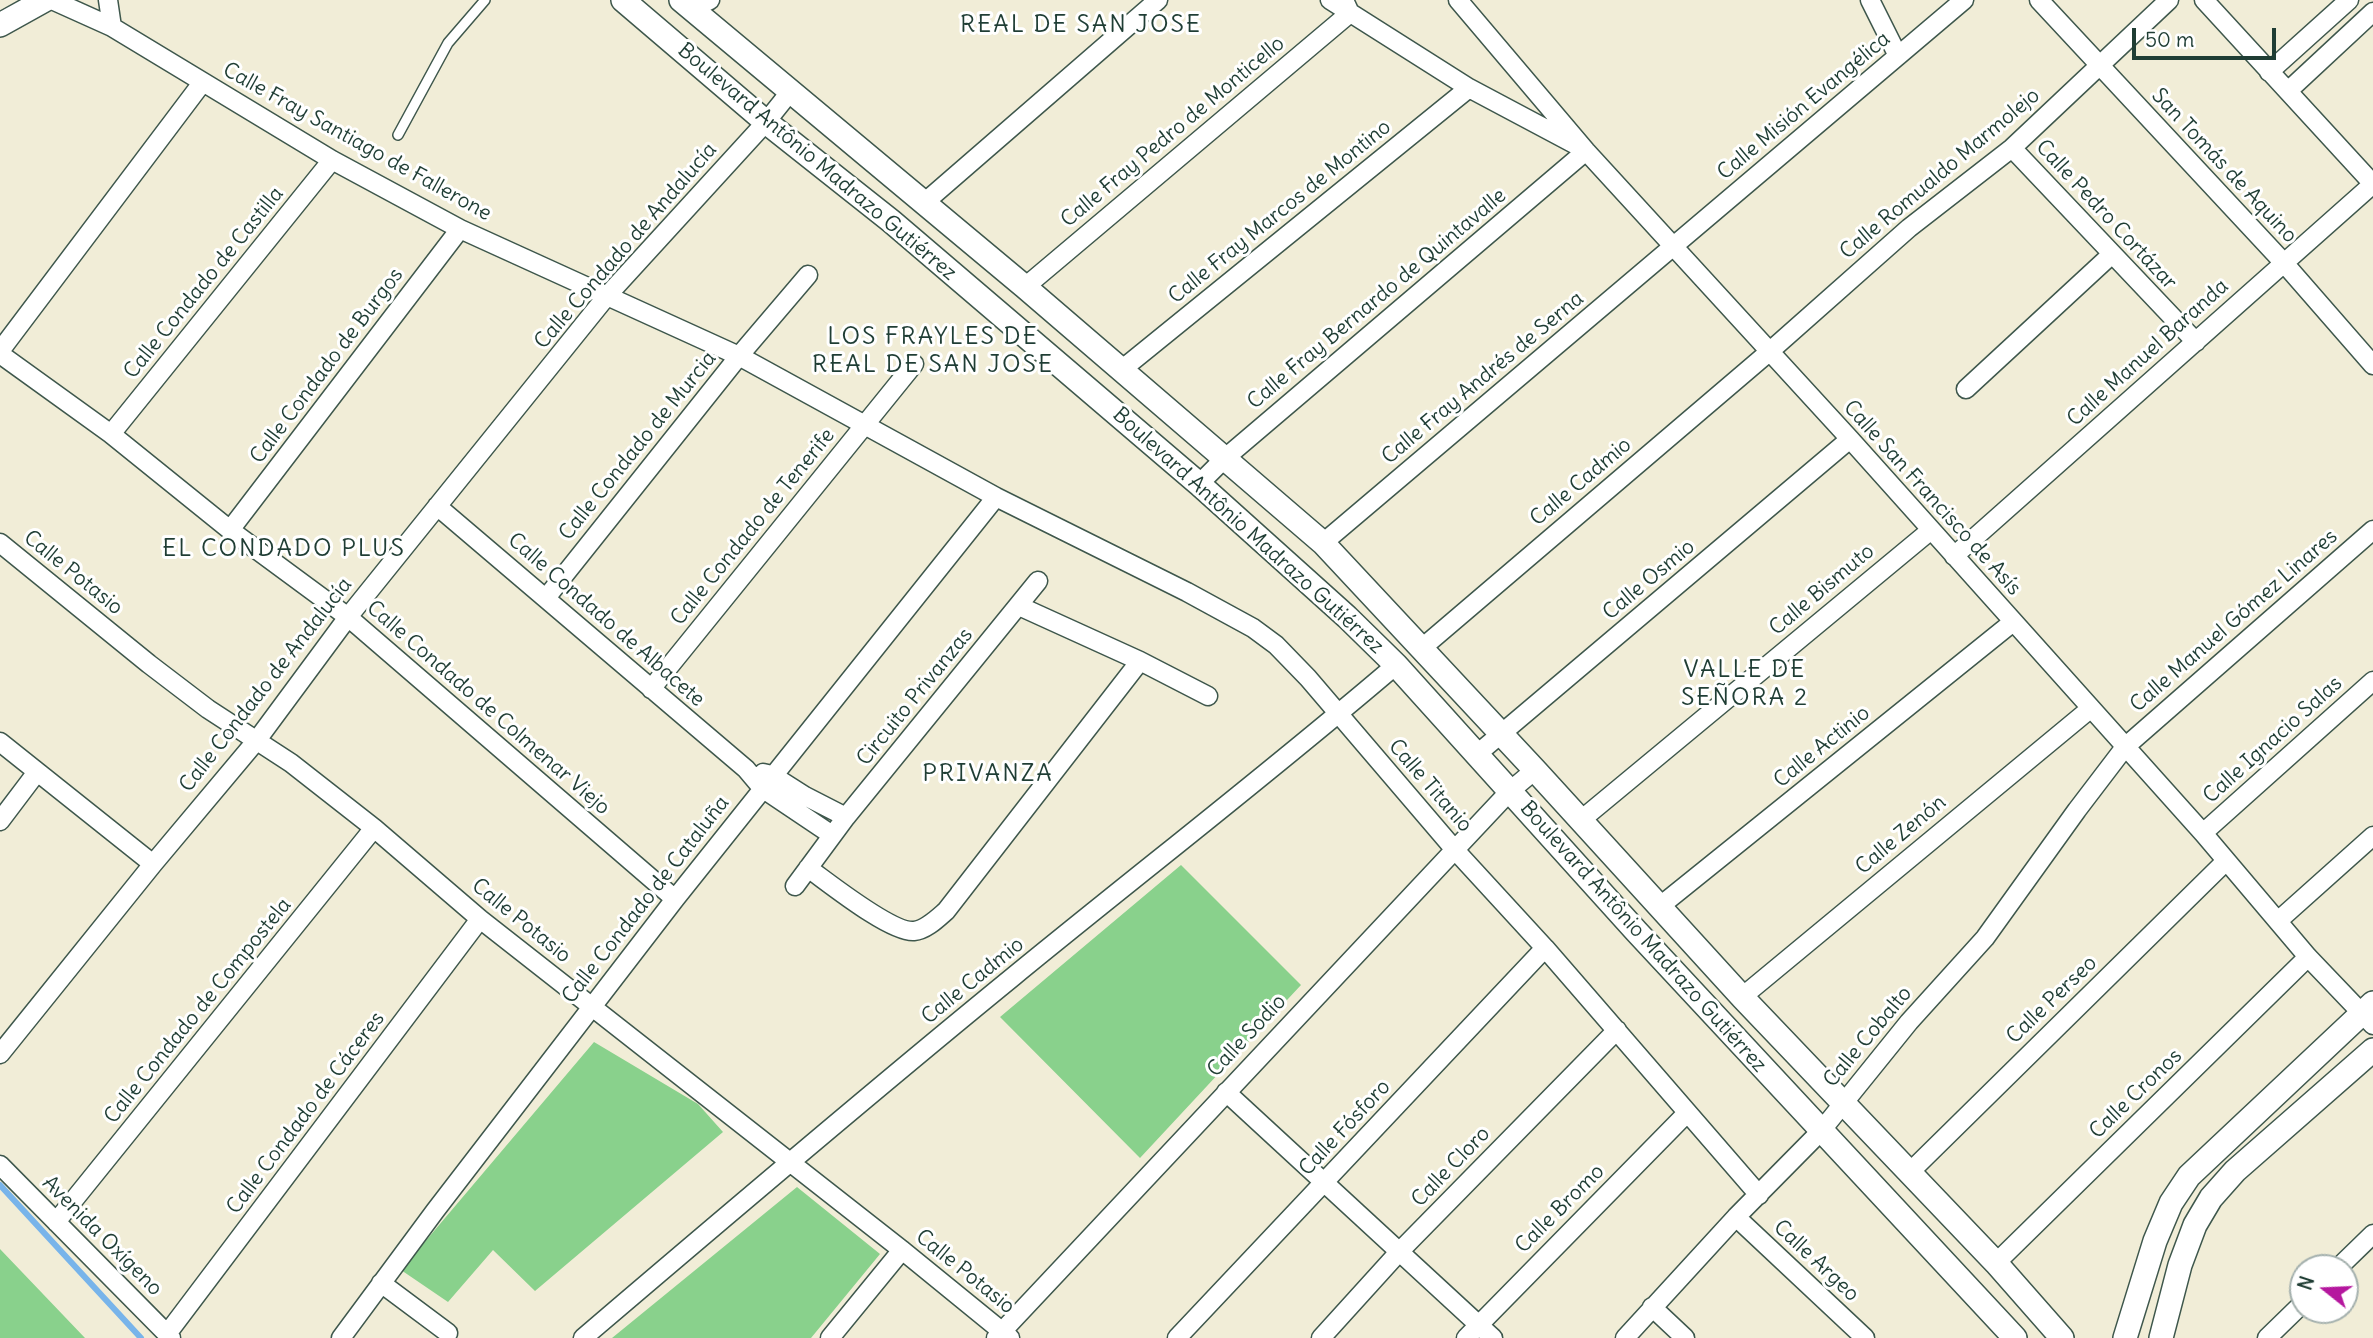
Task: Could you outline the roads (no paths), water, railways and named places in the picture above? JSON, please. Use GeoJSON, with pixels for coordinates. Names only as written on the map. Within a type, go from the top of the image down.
{"type":"FeatureCollection","features":[{"type":"Feature","properties":{"kind":"street"},"geometry":{"type":"LineString","coordinates":[[0,25],[45,0]]}},
{"type":"Feature","properties":{"kind":"street","name":"Calle Fray Santiago de Fallerone"},"geometry":{"type":"LineString","coordinates":[[52,0],[112,27],[332,160],[460,229],[739,356],[996,498]]}},
{"type":"Feature","properties":{"kind":"street"},"geometry":{"type":"LineString","coordinates":[[108,0],[112,27]]}},
{"type":"Feature","properties":{"kind":"street","name":"Boulevard Antônio Madrazo Gutiérrez"},"geometry":{"type":"LineString","coordinates":[[623,0],[766,122],[891,221],[1309,580],[1396,665],[1821,1131],[2015,1338]]}},
{"type":"Feature","properties":{"kind":"street"},"geometry":{"type":"LineString","coordinates":[[924,203],[1158,0]]}},
{"type":"Feature","properties":{"kind":"street"},"geometry":{"type":"LineString","coordinates":[[1330,0],[1347,6],[1469,88],[1586,151]]}},
{"type":"Feature","properties":{"kind":"street","name":"Calle San Francisco de Asís"},"geometry":{"type":"LineString","coordinates":[[1458,0],[1586,151],[1954,555],[2203,833],[2308,957],[2369,1014]]}},
{"type":"Feature","properties":{"kind":"street"},"geometry":{"type":"LineString","coordinates":[[1870,0],[1898,56]]}},
{"type":"Feature","properties":{"kind":"street","name":"Calle Misión Evangélica"},"geometry":{"type":"LineString","coordinates":[[1673,247],[1964,0]]}},
{"type":"Feature","properties":{"kind":"street","name":"San Tomás de Aquino"},"geometry":{"type":"LineString","coordinates":[[2039,0],[2371,358]]}},
{"type":"Feature","properties":{"kind":"street","name":"Calle Romualdo Marmolejo"},"geometry":{"type":"LineString","coordinates":[[1769,352],[1909,228],[2012,148],[2169,0]]}},
{"type":"Feature","properties":{"kind":"street"},"geometry":{"type":"LineString","coordinates":[[2204,0],[2373,184]]}},
{"type":"Feature","properties":{"kind":"street"},"geometry":{"type":"LineString","coordinates":[[2269,72],[2348,0]]}},
{"type":"Feature","properties":{"kind":"street","name":"Boulevard Antônio Madrazo Gutiérrez"},"geometry":{"type":"LineString","coordinates":[[694,3],[790,92],[1026,287],[1323,543],[1742,997],[1996,1263],[2062,1338]]}},
{"type":"Feature","properties":{"kind":"street","name":"Calle Fray Pedro de Monticello"},"geometry":{"type":"LineString","coordinates":[[1026,287],[1347,6]]}},
{"type":"Feature","properties":{"kind":"street"},"geometry":{"type":"LineString","coordinates":[[2288,91],[2373,12]]}},
{"type":"Feature","properties":{"kind":"street"},"geometry":{"type":"LineString","coordinates":[[0,353],[202,83]]}},
{"type":"Feature","properties":{"kind":"street","name":"Calle Fray Marcos de Montino"},"geometry":{"type":"LineString","coordinates":[[1120,370],[1469,88]]}},
{"type":"Feature","properties":{"kind":"street","name":"Calle Condado de Andalucía"},"geometry":{"type":"LineString","coordinates":[[0,1054],[152,864],[257,740],[348,617],[606,296],[766,122],[790,92]]}},
{"type":"Feature","properties":{"kind":"street","name":"Calle Pedro Cortázar"},"geometry":{"type":"LineString","coordinates":[[2012,148],[2196,342]]}},
{"type":"Feature","properties":{"kind":"street","name":"Calle Fray Bernardo de Quintavalle"},"geometry":{"type":"LineString","coordinates":[[1199,484],[1224,459],[1586,151]]}},
{"type":"Feature","properties":{"kind":"street","name":"Calle Condado de Castilla"},"geometry":{"type":"LineString","coordinates":[[111,434],[332,160]]}},
{"type":"Feature","properties":{"kind":"street","name":"Calle Manuel Baranda"},"geometry":{"type":"LineString","coordinates":[[1954,555],[2373,184]]}},
{"type":"Feature","properties":{"kind":"street","name":"Calle Condado de Burgos"},"geometry":{"type":"LineString","coordinates":[[230,530],[460,229]]}},
{"type":"Feature","properties":{"kind":"street","name":"Calle Fray Andrés de Serna"},"geometry":{"type":"LineString","coordinates":[[1323,543],[1673,247]]}},
{"type":"Feature","properties":{"kind":"street"},"geometry":{"type":"LineString","coordinates":[[1966,389],[2111,255]]}},
{"type":"Feature","properties":{"kind":"street","name":"Calle Condado de Murcia"},"geometry":{"type":"LineString","coordinates":[[546,598],[739,356],[808,275]]}},
{"type":"Feature","properties":{"kind":"street","name":"Calle Cadmio"},"geometry":{"type":"LineString","coordinates":[[1422,648],[1769,352]]}},
{"type":"Feature","properties":{"kind":"street","name":"Calle Condado de Colmenar Viejo"},"geometry":{"type":"LineString","coordinates":[[0,353],[111,434],[230,530],[348,617],[675,899]]}},
{"type":"Feature","properties":{"kind":"street","name":"Calle Condado de Tenerife"},"geometry":{"type":"LineString","coordinates":[[651,690],[914,364]]}},
{"type":"Feature","properties":{"kind":"street","name":"Calle Osmio"},"geometry":{"type":"LineString","coordinates":[[1476,755],[1850,439]]}},
{"type":"Feature","properties":{"kind":"street","name":"Calle Titanio"},"geometry":{"type":"LineString","coordinates":[[996,498],[1187,592],[1253,628],[1276,645],[1455,850],[1545,948],[1759,1195]]}},
{"type":"Feature","properties":{"kind":"street","name":"Calle Condado de Cataluña"},"geometry":{"type":"LineString","coordinates":[[341,1338],[767,781],[996,498]]}},
{"type":"Feature","properties":{"kind":"street","name":"Calle Condado de Albacete"},"geometry":{"type":"LineString","coordinates":[[437,506],[651,690],[746,769],[767,781]]}},
{"type":"Feature","properties":{"kind":"street","name":"Calle Bismuto"},"geometry":{"type":"LineString","coordinates":[[1581,820],[1931,530]]}},
{"type":"Feature","properties":{"kind":"street","name":"Calle Manuel Gómez Linares"},"geometry":{"type":"LineString","coordinates":[[2125,747],[2373,530]]}},
{"type":"Feature","properties":{"kind":"street","name":"Calle Potasio"},"geometry":{"type":"LineString","coordinates":[[0,543],[208,709],[291,763],[374,828],[480,919],[902,1250],[1003,1336]]}},
{"type":"Feature","properties":{"kind":"street","name":"Circuito Privanzas"},"geometry":{"type":"LineString","coordinates":[[795,886],[846,817],[1038,581]]}},
{"type":"Feature","properties":{"kind":"street"},"geometry":{"type":"LineString","coordinates":[[1019,606],[1140,661],[1208,696]]}},
{"type":"Feature","properties":{"kind":"street","name":"Calle Actinio"},"geometry":{"type":"LineString","coordinates":[[1660,907],[2013,622]]}},
{"type":"Feature","properties":{"kind":"street"},"geometry":{"type":"LineString","coordinates":[[808,868],[896,927],[916,931],[925,927],[946,911],[1140,661]]}},
{"type":"Feature","properties":{"kind":"street","name":"Calle Cadmio"},"geometry":{"type":"LineString","coordinates":[[583,1338],[1012,977],[1396,665]]}},
{"type":"Feature","properties":{"kind":"street","name":"Calle Ignacio Salas"},"geometry":{"type":"LineString","coordinates":[[2203,833],[2373,681]]}},
{"type":"Feature","properties":{"kind":"street","name":"Calle Zenón"},"geometry":{"type":"LineString","coordinates":[[1742,997],[2090,709]]}},
{"type":"Feature","properties":{"kind":"street"},"geometry":{"type":"LineString","coordinates":[[0,742],[152,864]]}},
{"type":"Feature","properties":{"kind":"street","name":"Calle Cobalto"},"geometry":{"type":"LineString","coordinates":[[1625,1338],[1736,1217],[1821,1131],[1909,1022],[1985,939],[2125,747]]}},
{"type":"Feature","properties":{"kind":"street","name":"Calle Sodio"},"geometry":{"type":"LineString","coordinates":[[1003,1336],[1226,1092],[1510,791],[1535,770]]}},
{"type":"Feature","properties":{"kind":"street"},"geometry":{"type":"LineString","coordinates":[[0,821],[37,772]]}},
{"type":"Feature","properties":{"kind":"street"},"geometry":{"type":"LineString","coordinates":[[767,781],[805,796],[846,817]]}},
{"type":"Feature","properties":{"kind":"street"},"geometry":{"type":"LineString","coordinates":[[767,781],[832,835]]}},
{"type":"Feature","properties":{"kind":"street","name":"Calle Condado de Compostela"},"geometry":{"type":"LineString","coordinates":[[56,1223],[374,828]]}},
{"type":"Feature","properties":{"kind":"street"},"geometry":{"type":"LineString","coordinates":[[2279,920],[2373,836]]}},
{"type":"Feature","properties":{"kind":"street","name":"Calle Perseo"},"geometry":{"type":"LineString","coordinates":[[1910,1172],[2227,861]]}},
{"type":"Feature","properties":{"kind":"street","name":"Calle Condado de Cáceres"},"geometry":{"type":"LineString","coordinates":[[169,1336],[480,919]]}},
{"type":"Feature","properties":{"kind":"street","name":"Calle Fósforo"},"geometry":{"type":"LineString","coordinates":[[1177,1338],[1545,948]]}},
{"type":"Feature","properties":{"kind":"street","name":"Calle Cronos"},"geometry":{"type":"LineString","coordinates":[[1996,1263],[2308,957]]}},
{"type":"Feature","properties":{"kind":"street"},"geometry":{"type":"LineString","coordinates":[[2125,1338],[2155,1241],[2171,1203],[2189,1176],[2369,1014]]}},
{"type":"Feature","properties":{"kind":"street","name":"Calle Cloro"},"geometry":{"type":"LineString","coordinates":[[1321,1338],[1399,1252],[1617,1030]]}},
{"type":"Feature","properties":{"kind":"street"},"geometry":{"type":"LineString","coordinates":[[2161,1338],[2180,1265],[2195,1226],[2211,1198],[2235,1171],[2373,1050]]}},
{"type":"Feature","properties":{"kind":"street"},"geometry":{"type":"LineString","coordinates":[[1226,1092],[1493,1338]]}},
{"type":"Feature","properties":{"kind":"street","name":"Calle Bromo"},"geometry":{"type":"LineString","coordinates":[[1466,1338],[1687,1113]]}},
{"type":"Feature","properties":{"kind":"street","name":"Avenida Oxígeno"},"geometry":{"type":"LineString","coordinates":[[0,1165],[169,1336]]}},
{"type":"Feature","properties":{"kind":"street","name":"Calle Argeo"},"geometry":{"type":"LineString","coordinates":[[1736,1217],[1865,1338]]}},
{"type":"Feature","properties":{"kind":"street"},"geometry":{"type":"LineString","coordinates":[[2352,1254],[2373,1234]]}},
{"type":"Feature","properties":{"kind":"street"},"geometry":{"type":"LineString","coordinates":[[830,1338],[902,1250]]}},
{"type":"Feature","properties":{"kind":"street"},"geometry":{"type":"LineString","coordinates":[[381,1283],[448,1333]]}},
{"type":"Feature","properties":{"kind":"street"},"geometry":{"type":"LineString","coordinates":[[1653,1307],[1685,1338]]}},
{"type":"Feature","properties":{"kind":"street"},"geometry":{"type":"LineString","coordinates":[[2267,1338],[2289,1317]]}},
{"type":"Feature","properties":{"kind":"lane"},"geometry":{"type":"LineString","coordinates":[[398,135],[448,43],[485,0]]}},
{"type":"Feature","properties":{"kind":"waterway"},"geometry":{"type":"LineString","coordinates":[[0,1185],[141,1338]]}},
{"type":"Feature","properties":{"kind":"district","name":"REAL DE SAN JOSE"},"geometry":{"type":"Point","coordinates":[1081,25]}},
{"type":"Feature","properties":{"kind":"district","name":"LOS FRAYLES DE REAL DE SAN JOSE"},"geometry":{"type":"Point","coordinates":[933,351]}},
{"type":"Feature","properties":{"kind":"district","name":"EL CONDADO PLUS"},"geometry":{"type":"Point","coordinates":[284,549]}},
{"type":"Feature","properties":{"kind":"district","name":"VALLE DE SEÑORA 2"},"geometry":{"type":"Point","coordinates":[1745,684]}},
{"type":"Feature","properties":{"kind":"district","name":"PRIVANZA"},"geometry":{"type":"Point","coordinates":[988,774]}}]}
